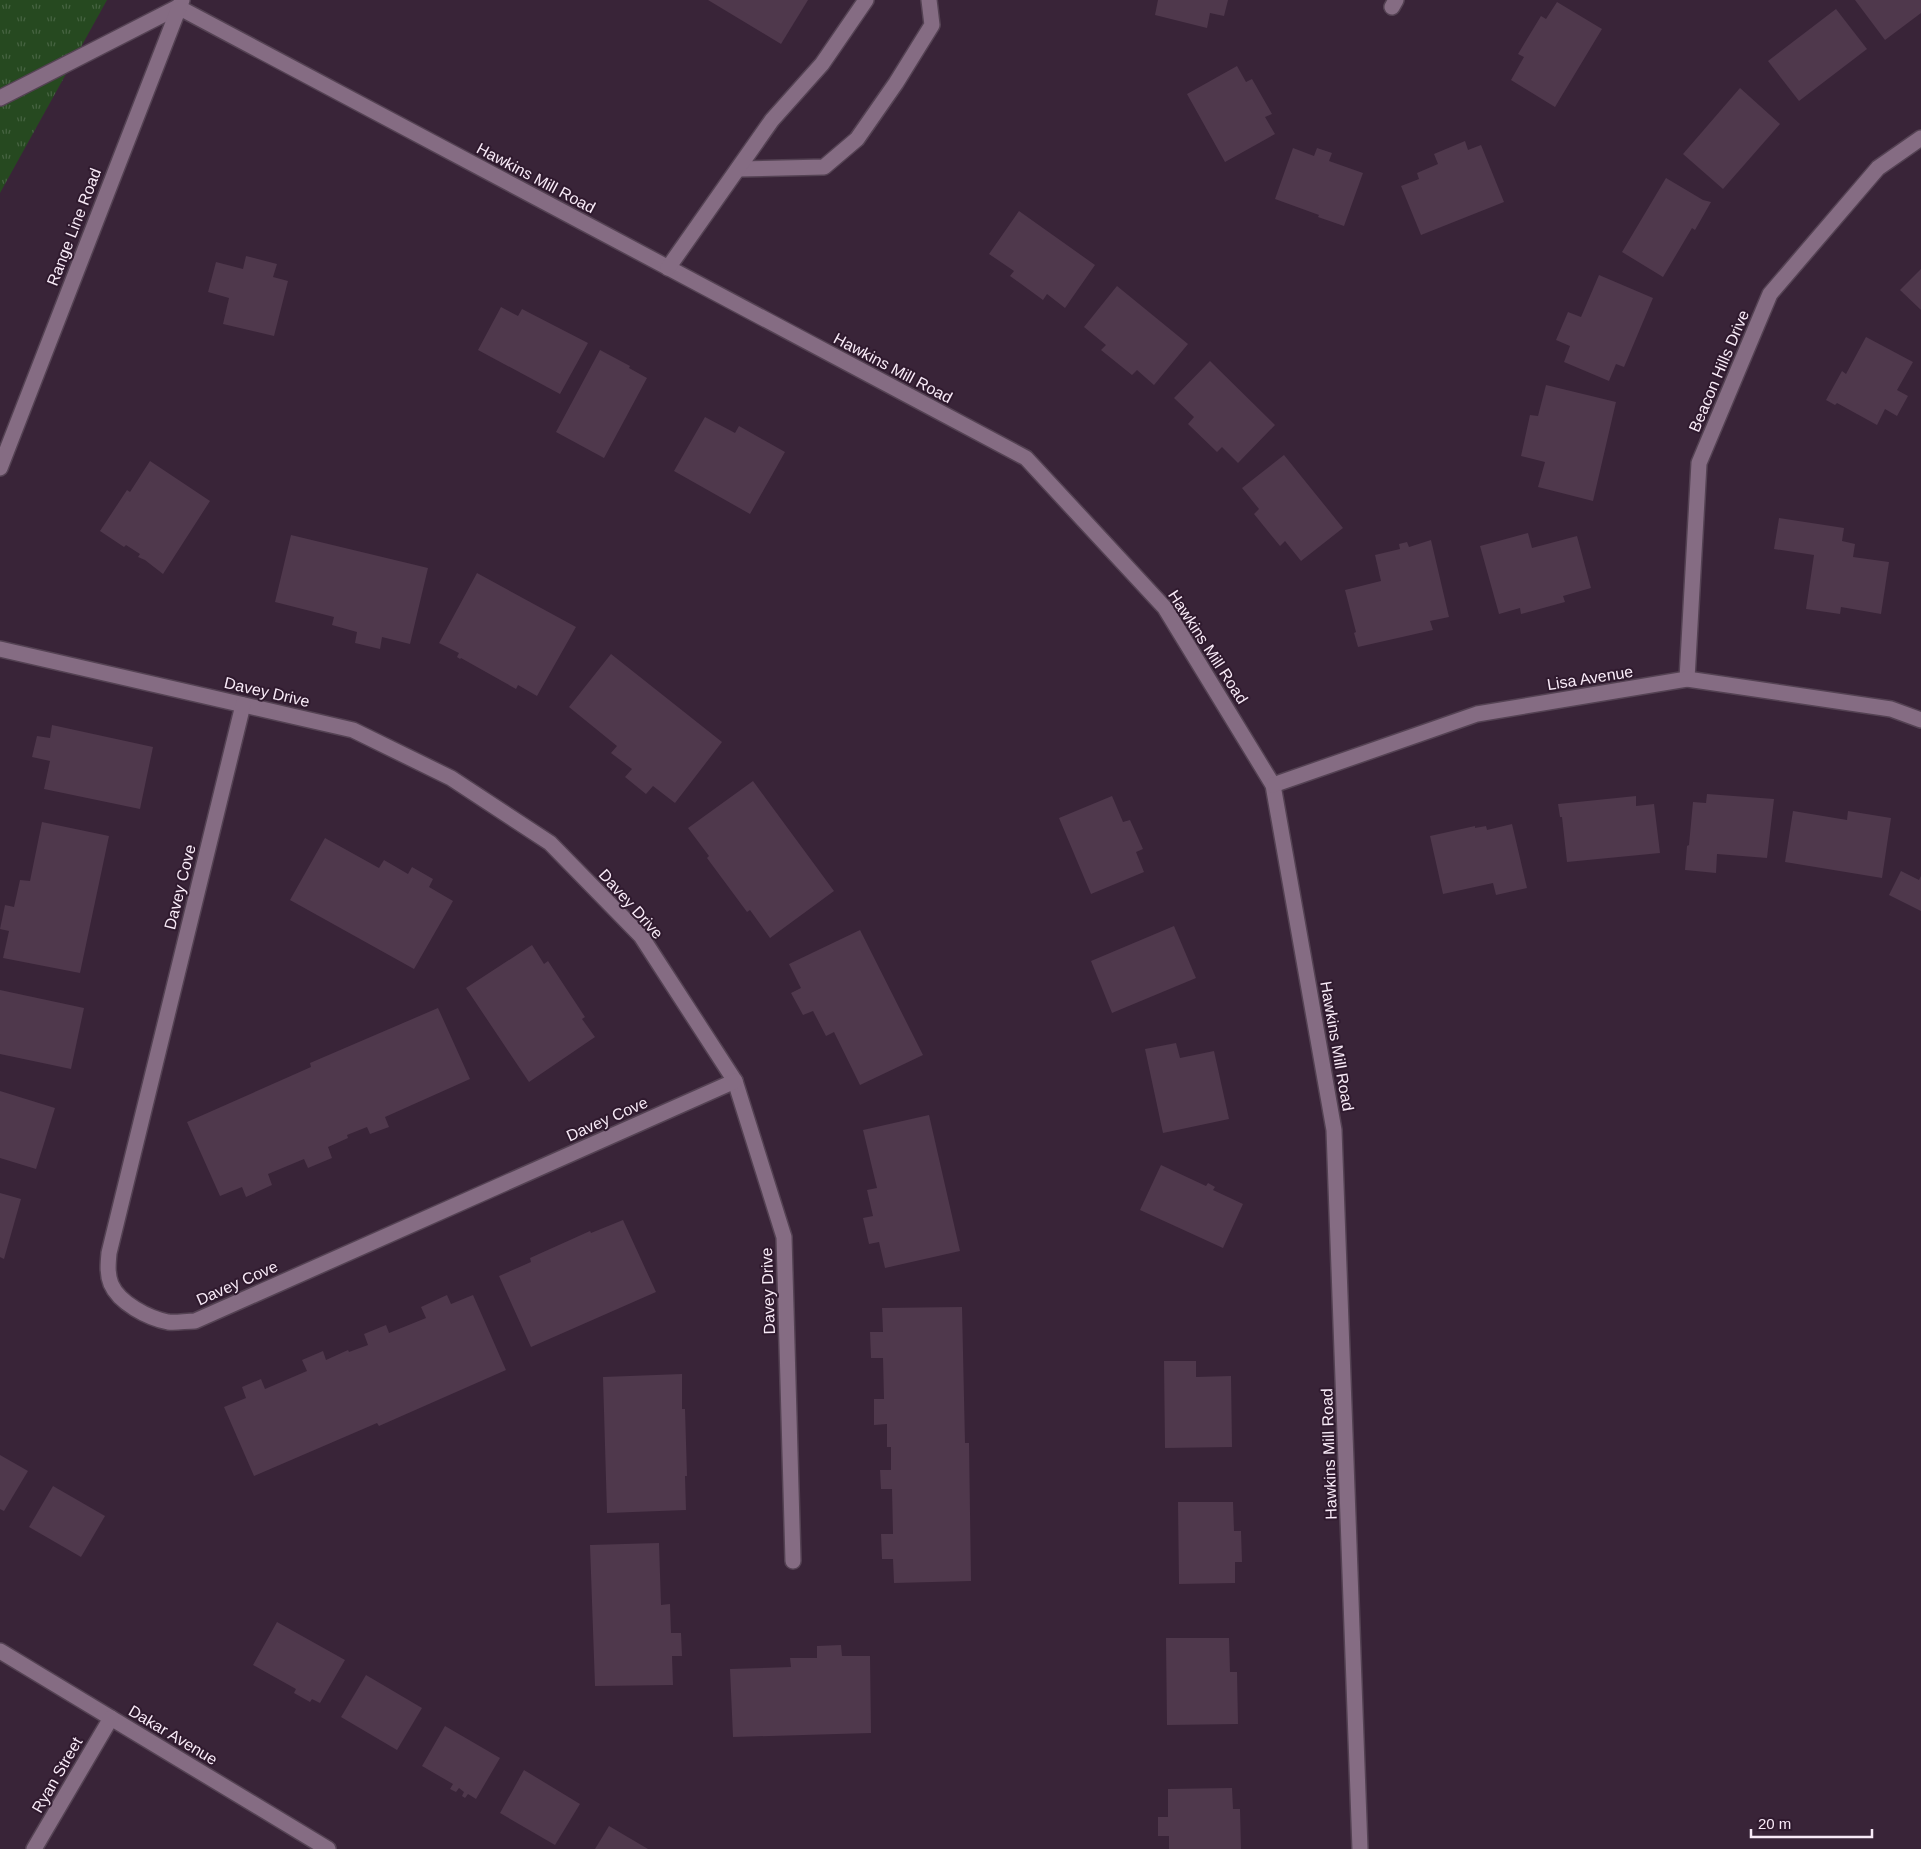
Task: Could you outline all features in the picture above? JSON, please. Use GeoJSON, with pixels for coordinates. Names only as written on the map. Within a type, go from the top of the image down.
{"type":"FeatureCollection","features":[{"type":"Feature","properties":{"kind":"street"},"geometry":{"type":"LineString","coordinates":[[668,268],[772,120],[822,64],[866,0]]}},
{"type":"Feature","properties":{"kind":"street"},"geometry":{"type":"LineString","coordinates":[[738,169],[824,166],[858,139],[932,25],[929,0]]}},
{"type":"Feature","properties":{"kind":"street"},"geometry":{"type":"LineString","coordinates":[[0,98],[180,4]]}},
{"type":"Feature","properties":{"kind":"street","name":"Hawkins Mill Road"},"geometry":{"type":"LineString","coordinates":[[180,4],[668,268],[1026,458],[1165,608],[1273,785],[1334,1130],[1360,1849]]}},
{"type":"Feature","properties":{"kind":"street","name":"Range Line Road"},"geometry":{"type":"LineString","coordinates":[[0,468],[180,4]]}},
{"type":"Feature","properties":{"kind":"street","name":"Beacon Hills Drive"},"geometry":{"type":"LineString","coordinates":[[1687,679],[1699,463],[1770,294],[1878,168],[1921,138]]}},
{"type":"Feature","properties":{"kind":"street","name":"Davey Drive"},"geometry":{"type":"LineString","coordinates":[[0,649],[353,730],[451,778],[550,843],[641,936],[735,1081],[784,1237],[793,1561]]}},
{"type":"Feature","properties":{"kind":"street","name":"Lisa Avenue"},"geometry":{"type":"LineString","coordinates":[[1273,785],[1477,714],[1687,679],[1891,709],[1921,720]]}},
{"type":"Feature","properties":{"kind":"street","name":"Davey Cove"},"geometry":{"type":"LineString","coordinates":[[243,704],[109,1253],[108,1271],[111,1284],[118,1295],[133,1306],[160,1319],[169,1322],[195,1321],[735,1081]]}},
{"type":"Feature","properties":{"kind":"street","name":"Dakar Avenue"},"geometry":{"type":"LineString","coordinates":[[0,1651],[328,1849]]}},
{"type":"Feature","properties":{"kind":"street","name":"Ryan Street"},"geometry":{"type":"LineString","coordinates":[[34,1849],[111,1718]]}},
{"type":"Feature","properties":{"kind":"green space"},"geometry":{"type":"Polygon","coordinates":[[[0,0],[107,0],[0,193],[0,0]]]}},
{"type":"Feature","properties":{"kind":"building"},"geometry":{"type":"Polygon","coordinates":[[[708,0],[808,0],[781,44],[708,0]]]}},
{"type":"Feature","properties":{"kind":"building"},"geometry":{"type":"Polygon","coordinates":[[[1158,0],[1228,0],[1224,16],[1210,13],[1207,28],[1155,15],[1158,0]]]}},
{"type":"Feature","properties":{"kind":"building"},"geometry":{"type":"Polygon","coordinates":[[[1855,0],[1921,0],[1921,13],[1885,40],[1855,0]]]}},
{"type":"Feature","properties":{"kind":"building"},"geometry":{"type":"Polygon","coordinates":[[[1557,2],[1602,29],[1555,107],[1511,80],[1524,57],[1518,54],[1541,16],[1546,19],[1557,2]]]}},
{"type":"Feature","properties":{"kind":"building"},"geometry":{"type":"Polygon","coordinates":[[[1836,9],[1867,49],[1799,101],[1768,61],[1836,9]]]}},
{"type":"Feature","properties":{"kind":"building"},"geometry":{"type":"Polygon","coordinates":[[[1237,66],[1246,82],[1252,79],[1272,114],[1265,117],[1275,134],[1225,162],[1187,94],[1237,66]]]}},
{"type":"Feature","properties":{"kind":"building"},"geometry":{"type":"Polygon","coordinates":[[[1740,88],[1780,124],[1723,189],[1683,154],[1740,88]]]}},
{"type":"Feature","properties":{"kind":"building"},"geometry":{"type":"Polygon","coordinates":[[[1465,141],[1468,150],[1481,145],[1504,202],[1421,235],[1401,186],[1419,179],[1417,173],[1438,164],[1434,154],[1465,141]]]}},
{"type":"Feature","properties":{"kind":"building"},"geometry":{"type":"Polygon","coordinates":[[[1293,148],[1314,156],[1317,148],[1332,153],[1329,161],[1363,173],[1344,226],[1275,199],[1293,148]]]}},
{"type":"Feature","properties":{"kind":"building"},"geometry":{"type":"Polygon","coordinates":[[[1666,178],[1703,200],[1711,202],[1695,230],[1692,228],[1663,277],[1622,252],[1666,178]]]}},
{"type":"Feature","properties":{"kind":"building"},"geometry":{"type":"Polygon","coordinates":[[[1019,211],[1095,265],[1065,308],[1047,294],[1043,300],[1010,276],[1014,271],[989,254],[1019,211]]]}},
{"type":"Feature","properties":{"kind":"building"},"geometry":{"type":"Polygon","coordinates":[[[246,256],[277,264],[273,277],[288,281],[274,336],[223,324],[229,298],[208,292],[216,262],[243,269],[246,256]]]}},
{"type":"Feature","properties":{"kind":"building"},"geometry":{"type":"Polygon","coordinates":[[[1921,269],[1921,310],[1900,290],[1921,269]]]}},
{"type":"Feature","properties":{"kind":"building"},"geometry":{"type":"Polygon","coordinates":[[[1599,275],[1653,298],[1624,367],[1616,364],[1609,381],[1564,362],[1570,346],[1556,340],[1568,312],[1581,317],[1599,275]]]}},
{"type":"Feature","properties":{"kind":"building"},"geometry":{"type":"Polygon","coordinates":[[[1117,286],[1188,344],[1154,385],[1137,370],[1132,375],[1101,350],[1106,345],[1084,327],[1117,286]]]}},
{"type":"Feature","properties":{"kind":"building"},"geometry":{"type":"Polygon","coordinates":[[[501,307],[518,316],[522,309],[588,343],[560,394],[478,350],[501,307]]]}},
{"type":"Feature","properties":{"kind":"building"},"geometry":{"type":"Polygon","coordinates":[[[1866,337],[1913,362],[1897,390],[1908,396],[1897,416],[1885,409],[1877,425],[1837,403],[1835,405],[1826,400],[1842,371],[1846,374],[1866,337]]]}},
{"type":"Feature","properties":{"kind":"building"},"geometry":{"type":"Polygon","coordinates":[[[600,350],[630,366],[629,368],[647,378],[604,458],[556,432],[600,350]]]}},
{"type":"Feature","properties":{"kind":"building"},"geometry":{"type":"Polygon","coordinates":[[[1210,361],[1275,425],[1238,463],[1222,447],[1217,452],[1188,424],[1194,417],[1174,398],[1210,361]]]}},
{"type":"Feature","properties":{"kind":"building"},"geometry":{"type":"Polygon","coordinates":[[[1546,385],[1616,402],[1593,501],[1538,487],[1545,462],[1521,456],[1530,415],[1538,416],[1546,385]]]}},
{"type":"Feature","properties":{"kind":"building"},"geometry":{"type":"Polygon","coordinates":[[[705,417],[735,433],[739,426],[785,452],[750,514],[674,471],[705,417]]]}},
{"type":"Feature","properties":{"kind":"building"},"geometry":{"type":"Polygon","coordinates":[[[1284,455],[1343,528],[1301,561],[1285,541],[1280,546],[1254,514],[1259,509],[1242,488],[1284,455]]]}},
{"type":"Feature","properties":{"kind":"building"},"geometry":{"type":"Polygon","coordinates":[[[150,461],[210,501],[163,574],[138,557],[140,554],[126,545],[124,547],[100,531],[127,490],[130,492],[150,461]]]}},
{"type":"Feature","properties":{"kind":"building"},"geometry":{"type":"Polygon","coordinates":[[[1779,518],[1844,528],[1842,541],[1855,544],[1853,557],[1889,562],[1881,614],[1841,607],[1840,614],[1806,609],[1814,555],[1774,549],[1779,518]]]}},
{"type":"Feature","properties":{"kind":"building"},"geometry":{"type":"Polygon","coordinates":[[[1528,533],[1532,548],[1577,536],[1591,588],[1563,596],[1565,602],[1521,614],[1520,608],[1499,614],[1480,546],[1528,533]]]}},
{"type":"Feature","properties":{"kind":"building"},"geometry":{"type":"Polygon","coordinates":[[[291,535],[428,568],[410,644],[382,637],[380,649],[355,643],[357,632],[332,625],[334,617],[275,602],[291,535]]]}},
{"type":"Feature","properties":{"kind":"building"},"geometry":{"type":"Polygon","coordinates":[[[1431,540],[1449,617],[1430,621],[1433,630],[1358,647],[1345,590],[1381,581],[1375,555],[1400,549],[1399,544],[1407,542],[1409,547],[1431,540]]]}},
{"type":"Feature","properties":{"kind":"building"},"geometry":{"type":"Polygon","coordinates":[[[477,573],[576,627],[537,696],[518,685],[516,689],[460,659],[457,657],[459,653],[439,643],[477,573]]]}},
{"type":"Feature","properties":{"kind":"building"},"geometry":{"type":"Polygon","coordinates":[[[611,654],[722,742],[675,803],[653,786],[646,794],[625,777],[632,769],[611,753],[617,746],[569,707],[611,654]]]}},
{"type":"Feature","properties":{"kind":"building"},"geometry":{"type":"Polygon","coordinates":[[[52,725],[153,747],[140,809],[44,789],[50,761],[32,757],[37,736],[50,738],[52,725]]]}},
{"type":"Feature","properties":{"kind":"building"},"geometry":{"type":"Polygon","coordinates":[[[753,781],[834,891],[770,938],[750,910],[747,912],[707,858],[709,856],[688,828],[753,781]]]}},
{"type":"Feature","properties":{"kind":"building"},"geometry":{"type":"Polygon","coordinates":[[[1707,794],[1774,799],[1767,858],[1717,854],[1716,873],[1685,870],[1693,802],[1706,803],[1707,794]]]}},
{"type":"Feature","properties":{"kind":"building"},"geometry":{"type":"Polygon","coordinates":[[[1112,796],[1123,822],[1130,820],[1143,849],[1136,852],[1144,872],[1091,894],[1059,818],[1112,796]]]}},
{"type":"Feature","properties":{"kind":"building"},"geometry":{"type":"Polygon","coordinates":[[[1636,796],[1636,806],[1654,804],[1660,853],[1567,862],[1562,817],[1560,817],[1558,804],[1636,796]]]}},
{"type":"Feature","properties":{"kind":"building"},"geometry":{"type":"Polygon","coordinates":[[[1793,811],[1847,820],[1848,811],[1891,818],[1882,878],[1785,862],[1793,811]]]}},
{"type":"Feature","properties":{"kind":"building"},"geometry":{"type":"Polygon","coordinates":[[[42,822],[109,836],[80,973],[3,958],[9,931],[0,929],[5,905],[14,907],[20,880],[30,881],[42,822]]]}},
{"type":"Feature","properties":{"kind":"building"},"geometry":{"type":"Polygon","coordinates":[[[1512,824],[1527,888],[1496,895],[1493,883],[1443,894],[1430,836],[1475,826],[1475,828],[1486,826],[1487,830],[1512,824]]]}},
{"type":"Feature","properties":{"kind":"building"},"geometry":{"type":"Polygon","coordinates":[[[325,838],[379,868],[384,860],[408,874],[412,867],[433,879],[429,887],[453,901],[414,969],[290,900],[325,838]]]}},
{"type":"Feature","properties":{"kind":"building"},"geometry":{"type":"Polygon","coordinates":[[[1901,871],[1919,880],[1921,876],[1921,911],[1889,895],[1901,871]]]}},
{"type":"Feature","properties":{"kind":"building"},"geometry":{"type":"Polygon","coordinates":[[[1174,926],[1196,978],[1112,1013],[1091,961],[1174,926]]]}},
{"type":"Feature","properties":{"kind":"building"},"geometry":{"type":"Polygon","coordinates":[[[860,930],[923,1055],[860,1085],[834,1032],[826,1036],[813,1011],[803,1015],[791,993],[801,988],[789,964],[860,930]]]}},
{"type":"Feature","properties":{"kind":"building"},"geometry":{"type":"Polygon","coordinates":[[[532,945],[544,964],[548,961],[585,1017],[582,1019],[595,1037],[529,1082],[466,988],[532,945]]]}},
{"type":"Feature","properties":{"kind":"building"},"geometry":{"type":"Polygon","coordinates":[[[0,990],[84,1008],[71,1069],[0,1054],[0,990]]]}},
{"type":"Feature","properties":{"kind":"building"},"geometry":{"type":"Polygon","coordinates":[[[438,1008],[470,1079],[385,1117],[389,1127],[370,1134],[367,1127],[347,1135],[348,1138],[328,1147],[332,1158],[308,1168],[304,1159],[268,1174],[272,1185],[246,1197],[242,1187],[220,1196],[187,1122],[311,1067],[310,1063],[438,1008]]]}},
{"type":"Feature","properties":{"kind":"building"},"geometry":{"type":"Polygon","coordinates":[[[1176,1043],[1180,1058],[1214,1051],[1229,1119],[1163,1133],[1145,1049],[1176,1043]]]}},
{"type":"Feature","properties":{"kind":"building"},"geometry":{"type":"Polygon","coordinates":[[[0,1091],[55,1108],[36,1169],[0,1158],[0,1091]]]}},
{"type":"Feature","properties":{"kind":"building"},"geometry":{"type":"Polygon","coordinates":[[[929,1115],[960,1251],[885,1268],[879,1242],[869,1244],[863,1218],[873,1216],[867,1190],[877,1188],[863,1130],[929,1115]]]}},
{"type":"Feature","properties":{"kind":"building"},"geometry":{"type":"Polygon","coordinates":[[[1161,1165],[1206,1186],[1208,1183],[1215,1187],[1213,1190],[1243,1204],[1223,1248],[1140,1210],[1161,1165]]]}},
{"type":"Feature","properties":{"kind":"building"},"geometry":{"type":"Polygon","coordinates":[[[0,1193],[21,1199],[4,1259],[0,1257],[0,1193]]]}},
{"type":"Feature","properties":{"kind":"building"},"geometry":{"type":"Polygon","coordinates":[[[623,1220],[656,1292],[531,1347],[499,1276],[531,1262],[530,1258],[590,1231],[591,1233],[623,1220]]]}},
{"type":"Feature","properties":{"kind":"building"},"geometry":{"type":"Polygon","coordinates":[[[447,1295],[451,1304],[473,1295],[506,1370],[379,1426],[377,1423],[254,1476],[224,1407],[246,1398],[242,1387],[261,1379],[265,1389],[307,1371],[302,1360],[323,1351],[326,1360],[348,1350],[349,1352],[368,1345],[364,1334],[386,1325],[389,1333],[426,1318],[421,1307],[447,1295]]]}},
{"type":"Feature","properties":{"kind":"building"},"geometry":{"type":"Polygon","coordinates":[[[962,1307],[965,1443],[969,1443],[971,1581],[894,1583],[893,1559],[882,1559],[881,1534],[893,1534],[892,1489],[881,1489],[880,1470],[891,1470],[891,1447],[887,1447],[887,1424],[874,1425],[874,1399],[884,1399],[883,1358],[871,1358],[870,1332],[883,1332],[882,1308],[962,1307]]]}},
{"type":"Feature","properties":{"kind":"building"},"geometry":{"type":"Polygon","coordinates":[[[1164,1361],[1196,1361],[1196,1377],[1231,1376],[1232,1447],[1165,1448],[1164,1361]]]}},
{"type":"Feature","properties":{"kind":"building"},"geometry":{"type":"Polygon","coordinates":[[[682,1374],[682,1409],[685,1409],[687,1476],[685,1476],[686,1510],[607,1513],[603,1377],[682,1374]]]}},
{"type":"Feature","properties":{"kind":"building"},"geometry":{"type":"Polygon","coordinates":[[[0,1455],[28,1471],[4,1511],[0,1509],[0,1455]]]}},
{"type":"Feature","properties":{"kind":"building"},"geometry":{"type":"Polygon","coordinates":[[[53,1486],[105,1516],[81,1557],[29,1527],[53,1486]]]}},
{"type":"Feature","properties":{"kind":"building"},"geometry":{"type":"Polygon","coordinates":[[[1178,1502],[1233,1502],[1234,1531],[1241,1531],[1242,1562],[1235,1562],[1235,1583],[1179,1584],[1178,1502]]]}},
{"type":"Feature","properties":{"kind":"building"},"geometry":{"type":"Polygon","coordinates":[[[659,1543],[661,1605],[670,1604],[671,1633],[681,1633],[682,1656],[672,1656],[673,1685],[595,1686],[590,1545],[659,1543]]]}},
{"type":"Feature","properties":{"kind":"building"},"geometry":{"type":"Polygon","coordinates":[[[277,1622],[345,1660],[320,1703],[312,1699],[310,1702],[294,1693],[296,1689],[253,1665],[277,1622]]]}},
{"type":"Feature","properties":{"kind":"building"},"geometry":{"type":"Polygon","coordinates":[[[1166,1638],[1229,1638],[1230,1672],[1237,1672],[1238,1724],[1167,1725],[1166,1638]]]}},
{"type":"Feature","properties":{"kind":"building"},"geometry":{"type":"Polygon","coordinates":[[[841,1645],[842,1656],[870,1656],[871,1733],[733,1737],[730,1669],[791,1667],[790,1658],[817,1658],[817,1646],[841,1645]]]}},
{"type":"Feature","properties":{"kind":"building"},"geometry":{"type":"Polygon","coordinates":[[[366,1675],[422,1708],[397,1750],[341,1717],[366,1675]]]}},
{"type":"Feature","properties":{"kind":"building"},"geometry":{"type":"Polygon","coordinates":[[[445,1726],[500,1758],[476,1799],[468,1794],[465,1798],[462,1796],[464,1792],[459,1788],[456,1792],[450,1789],[453,1784],[422,1766],[445,1726]]]}},
{"type":"Feature","properties":{"kind":"building"},"geometry":{"type":"Polygon","coordinates":[[[524,1770],[580,1804],[555,1845],[500,1813],[524,1770]]]}},
{"type":"Feature","properties":{"kind":"building"},"geometry":{"type":"Polygon","coordinates":[[[1232,1788],[1233,1809],[1240,1809],[1241,1849],[1169,1849],[1169,1836],[1158,1836],[1158,1817],[1168,1817],[1168,1789],[1232,1788]]]}},
{"type":"Feature","properties":{"kind":"building"},"geometry":{"type":"Polygon","coordinates":[[[609,1826],[648,1849],[595,1849],[609,1826]]]}}]}
